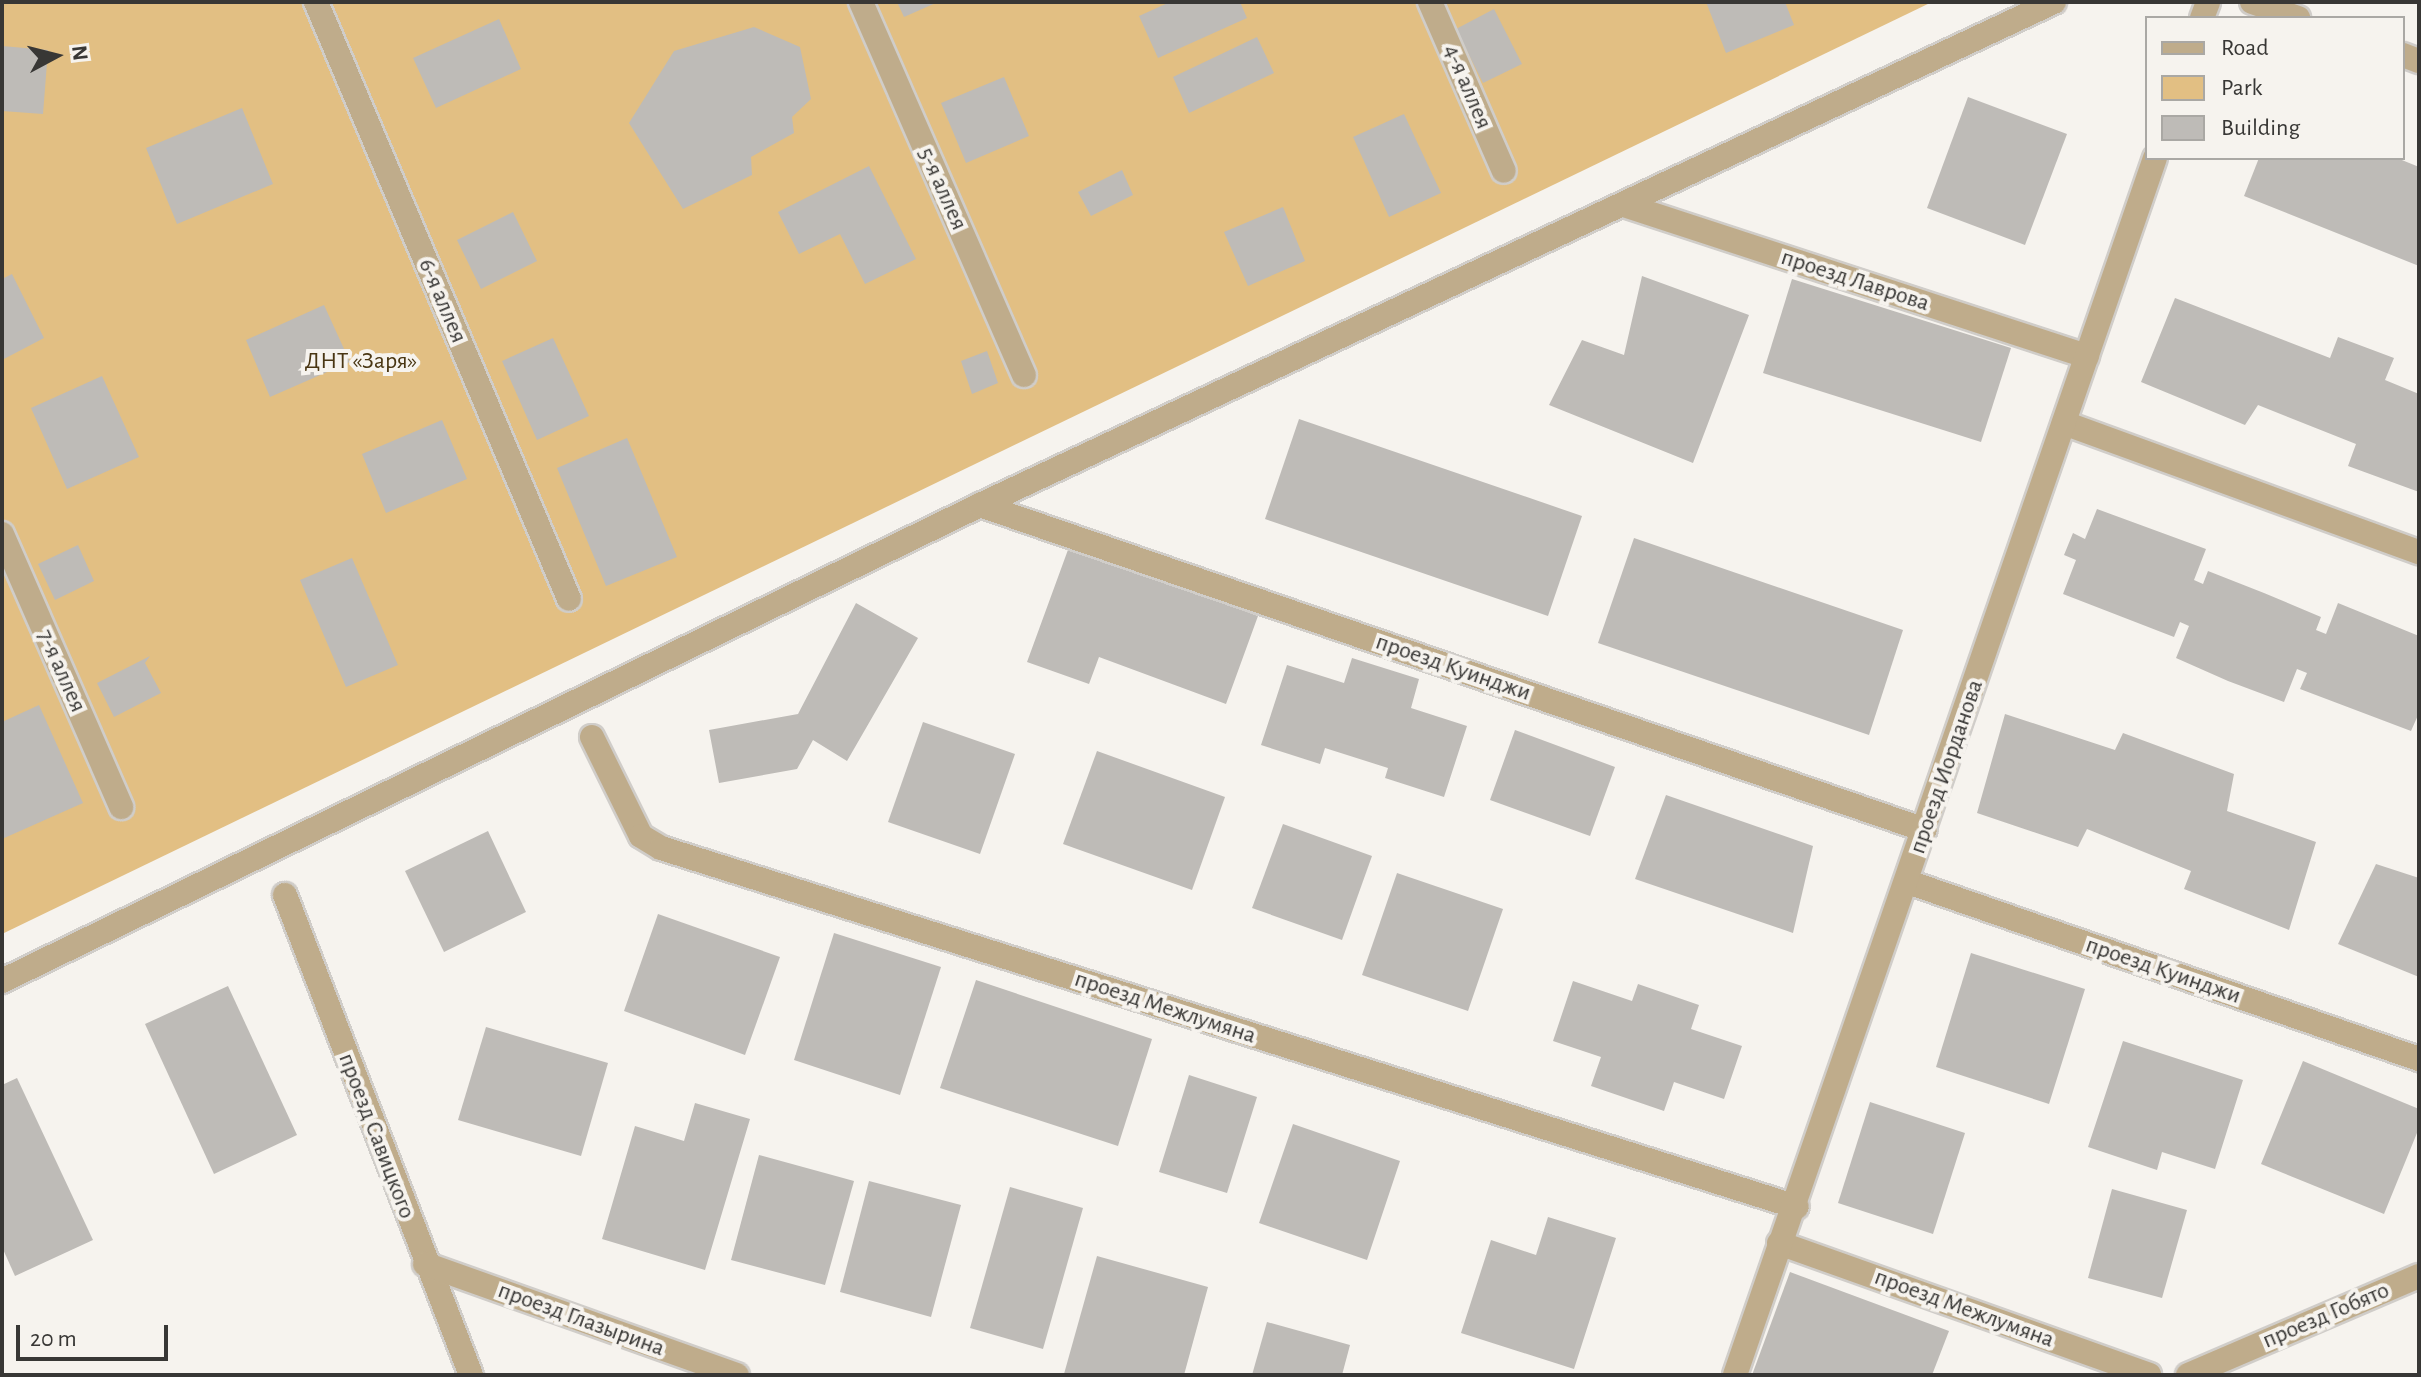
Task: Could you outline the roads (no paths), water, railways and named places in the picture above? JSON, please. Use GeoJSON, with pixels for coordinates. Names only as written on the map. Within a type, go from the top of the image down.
{"type":"FeatureCollection","features":[{"type":"Feature","properties":{"kind":"street","name":"6-я аллея"},"geometry":{"type":"LineString","coordinates":[[316,2],[569,599]]}},
{"type":"Feature","properties":{"kind":"street","name":"5-я аллея"},"geometry":{"type":"LineString","coordinates":[[861,2],[1024,375]]}},
{"type":"Feature","properties":{"kind":"street","name":"4-я аллея"},"geometry":{"type":"LineString","coordinates":[[1430,2],[1504,171]]}},
{"type":"Feature","properties":{"kind":"street"},"geometry":{"type":"LineString","coordinates":[[2,981],[980,505],[2054,2]]}},
{"type":"Feature","properties":{"kind":"street"},"geometry":{"type":"LineString","coordinates":[[2252,2],[2292,16]]}},
{"type":"Feature","properties":{"kind":"street","name":"проезд Иорданова"},"geometry":{"type":"LineString","coordinates":[[1735,1375],[1779,1243],[1797,1207],[2154,160]]}},
{"type":"Feature","properties":{"kind":"street","name":"проезд Лаврова"},"geometry":{"type":"LineString","coordinates":[[1624,205],[2087,356]]}},
{"type":"Feature","properties":{"kind":"street"},"geometry":{"type":"LineString","coordinates":[[2064,423],[2419,552]]}},
{"type":"Feature","properties":{"kind":"street","name":"проезд Куинджи"},"geometry":{"type":"LineString","coordinates":[[980,505],[1925,830]]}},
{"type":"Feature","properties":{"kind":"street","name":"7-я аллея"},"geometry":{"type":"LineString","coordinates":[[2,534],[121,807]]}},
{"type":"Feature","properties":{"kind":"street","name":"проезд Межлумяна"},"geometry":{"type":"LineString","coordinates":[[592,737],[641,836],[661,848],[1797,1207]]}},
{"type":"Feature","properties":{"kind":"street","name":"проезд Куинджи"},"geometry":{"type":"LineString","coordinates":[[1908,882],[2419,1059]]}},
{"type":"Feature","properties":{"kind":"street","name":"проезд Савицкого"},"geometry":{"type":"LineString","coordinates":[[285,895],[425,1264],[471,1375]]}},
{"type":"Feature","properties":{"kind":"street","name":"проезд Межлумяна"},"geometry":{"type":"LineString","coordinates":[[1779,1243],[2149,1375]]}},
{"type":"Feature","properties":{"kind":"street","name":"проезд Глазырина"},"geometry":{"type":"LineString","coordinates":[[425,1264],[737,1375]]}},
{"type":"Feature","properties":{"kind":"street","name":"проезд Гобято"},"geometry":{"type":"LineString","coordinates":[[2188,1375],[2419,1276]]}},
{"type":"Feature","properties":{"kind":"park label","name":"ДНТ «Заря»"},"geometry":{"type":"Point","coordinates":[361,362]}}]}
